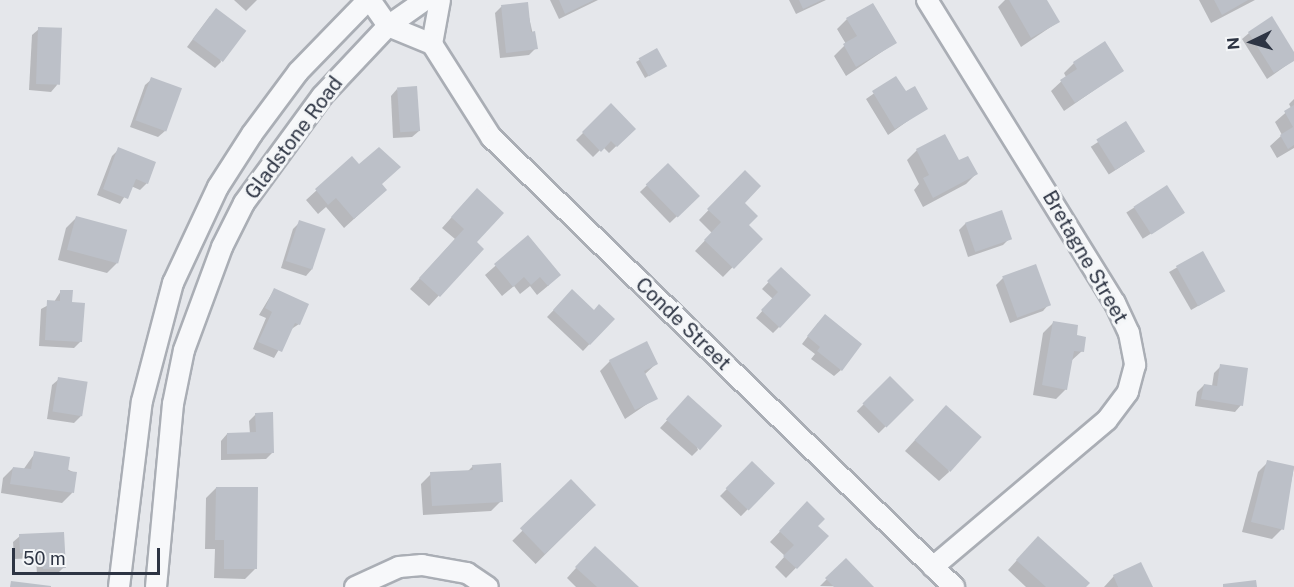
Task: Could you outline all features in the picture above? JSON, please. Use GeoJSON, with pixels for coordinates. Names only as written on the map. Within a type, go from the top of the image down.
{"type":"FeatureCollection","features":[{"type":"Feature","properties":{"kind":"street"},"geometry":{"type":"LineString","coordinates":[[369,0],[388,26],[432,44],[440,0]]}},
{"type":"Feature","properties":{"kind":"street","name":"Gladstone Road"},"geometry":{"type":"LineString","coordinates":[[119,587],[141,401],[173,283],[218,187],[252,134],[298,72],[369,0]]}},
{"type":"Feature","properties":{"kind":"street","name":"Gladstone Road"},"geometry":{"type":"LineString","coordinates":[[156,587],[173,404],[184,350],[222,247],[244,203],[277,153],[322,96],[388,26],[425,0]]}},
{"type":"Feature","properties":{"kind":"street","name":"Bretagne Street"},"geometry":{"type":"LineString","coordinates":[[927,0],[1115,303],[1129,333],[1135,364],[1128,392],[1107,420],[933,567]]}},
{"type":"Feature","properties":{"kind":"street","name":"Conde Street"},"geometry":{"type":"LineString","coordinates":[[432,44],[491,137],[954,587]]}},
{"type":"Feature","properties":{"kind":"street"},"geometry":{"type":"LineString","coordinates":[[355,587],[399,567],[423,565],[467,573],[488,587]]}},
{"type":"Feature","properties":{"kind":"building"},"geometry":{"type":"Polygon","coordinates":[[[559,0],[594,0],[565,14],[559,0]]]}},
{"type":"Feature","properties":{"kind":"building"},"geometry":{"type":"Polygon","coordinates":[[[799,0],[822,0],[803,9],[799,0]]]}},
{"type":"Feature","properties":{"kind":"building"},"geometry":{"type":"Polygon","coordinates":[[[1009,0],[1047,0],[1060,22],[1031,38],[1009,0]]]}},
{"type":"Feature","properties":{"kind":"building"},"geometry":{"type":"Polygon","coordinates":[[[1214,0],[1248,0],[1222,15],[1214,0]]]}},
{"type":"Feature","properties":{"kind":"building"},"geometry":{"type":"Polygon","coordinates":[[[528,2],[531,32],[535,31],[538,49],[506,53],[501,5],[528,2]]]}},
{"type":"Feature","properties":{"kind":"building"},"geometry":{"type":"Polygon","coordinates":[[[873,3],[897,43],[856,67],[843,44],[857,36],[846,18],[873,3]]]}},
{"type":"Feature","properties":{"kind":"building"},"geometry":{"type":"Polygon","coordinates":[[[216,8],[246,31],[223,62],[193,39],[216,8]]]}},
{"type":"Feature","properties":{"kind":"building"},"geometry":{"type":"Polygon","coordinates":[[[1272,16],[1294,52],[1294,61],[1274,73],[1248,32],[1272,16]]]}},
{"type":"Feature","properties":{"kind":"building"},"geometry":{"type":"Polygon","coordinates":[[[38,27],[62,28],[60,85],[36,84],[38,27]]]}},
{"type":"Feature","properties":{"kind":"building"},"geometry":{"type":"Polygon","coordinates":[[[1105,41],[1124,71],[1075,103],[1060,80],[1077,69],[1073,62],[1105,41]]]}},
{"type":"Feature","properties":{"kind":"building"},"geometry":{"type":"Polygon","coordinates":[[[657,48],[667,66],[649,77],[639,58],[657,48]]]}},
{"type":"Feature","properties":{"kind":"building"},"geometry":{"type":"Polygon","coordinates":[[[896,76],[906,91],[915,86],[928,109],[895,129],[872,91],[896,76]]]}},
{"type":"Feature","properties":{"kind":"building"},"geometry":{"type":"Polygon","coordinates":[[[151,77],[182,88],[166,132],[135,120],[151,77]]]}},
{"type":"Feature","properties":{"kind":"building"},"geometry":{"type":"Polygon","coordinates":[[[417,86],[420,131],[400,132],[397,87],[417,86]]]}},
{"type":"Feature","properties":{"kind":"building"},"geometry":{"type":"Polygon","coordinates":[[[611,103],[636,129],[617,147],[611,141],[601,152],[582,132],[611,103]]]}},
{"type":"Feature","properties":{"kind":"building"},"geometry":{"type":"Polygon","coordinates":[[[1294,105],[1294,145],[1288,149],[1280,135],[1293,127],[1284,111],[1294,105]]]}},
{"type":"Feature","properties":{"kind":"building"},"geometry":{"type":"Polygon","coordinates":[[[1126,121],[1145,152],[1115,170],[1096,140],[1126,121]]]}},
{"type":"Feature","properties":{"kind":"building"},"geometry":{"type":"Polygon","coordinates":[[[945,134],[959,160],[968,156],[978,174],[933,198],[923,178],[929,175],[916,149],[945,134]]]}},
{"type":"Feature","properties":{"kind":"building"},"geometry":{"type":"Polygon","coordinates":[[[118,147],[156,162],[148,184],[136,179],[128,199],[103,189],[118,147]]]}},
{"type":"Feature","properties":{"kind":"building"},"geometry":{"type":"Polygon","coordinates":[[[379,147],[401,167],[382,184],[387,190],[354,219],[336,198],[328,205],[315,189],[352,156],[359,164],[379,147]]]}},
{"type":"Feature","properties":{"kind":"building"},"geometry":{"type":"Polygon","coordinates":[[[668,163],[700,196],[678,218],[646,185],[668,163]]]}},
{"type":"Feature","properties":{"kind":"building"},"geometry":{"type":"Polygon","coordinates":[[[745,170],[761,186],[745,203],[758,216],[749,225],[763,239],[734,269],[704,240],[721,222],[707,209],[745,170]]]}},
{"type":"Feature","properties":{"kind":"building"},"geometry":{"type":"Polygon","coordinates":[[[1167,185],[1185,213],[1151,234],[1133,207],[1167,185]]]}},
{"type":"Feature","properties":{"kind":"building"},"geometry":{"type":"Polygon","coordinates":[[[477,188],[504,213],[477,242],[484,249],[440,297],[419,278],[464,229],[451,217],[477,188]]]}},
{"type":"Feature","properties":{"kind":"building"},"geometry":{"type":"Polygon","coordinates":[[[1002,210],[1012,239],[975,252],[965,223],[1002,210]]]}},
{"type":"Feature","properties":{"kind":"building"},"geometry":{"type":"Polygon","coordinates":[[[76,216],[127,230],[118,264],[67,250],[76,216]]]}},
{"type":"Feature","properties":{"kind":"building"},"geometry":{"type":"Polygon","coordinates":[[[299,220],[326,229],[312,270],[286,261],[299,220]]]}},
{"type":"Feature","properties":{"kind":"building"},"geometry":{"type":"Polygon","coordinates":[[[528,235],[561,275],[548,286],[540,277],[531,285],[524,277],[513,287],[494,264],[528,235]]]}},
{"type":"Feature","properties":{"kind":"building"},"geometry":{"type":"Polygon","coordinates":[[[1203,251],[1225,291],[1198,306],[1176,266],[1203,251]]]}},
{"type":"Feature","properties":{"kind":"building"},"geometry":{"type":"Polygon","coordinates":[[[1036,264],[1051,305],[1017,318],[1002,276],[1036,264]]]}},
{"type":"Feature","properties":{"kind":"building"},"geometry":{"type":"Polygon","coordinates":[[[781,267],[811,295],[780,328],[761,310],[778,292],[767,281],[781,267]]]}},
{"type":"Feature","properties":{"kind":"building"},"geometry":{"type":"Polygon","coordinates":[[[274,288],[309,304],[300,325],[295,323],[282,352],[258,342],[272,312],[265,308],[274,288]]]}},
{"type":"Feature","properties":{"kind":"building"},"geometry":{"type":"Polygon","coordinates":[[[572,289],[594,310],[599,304],[615,319],[590,345],[553,310],[572,289]]]}},
{"type":"Feature","properties":{"kind":"building"},"geometry":{"type":"Polygon","coordinates":[[[60,290],[73,290],[72,302],[85,303],[82,342],[45,340],[47,300],[60,301],[60,290]]]}},
{"type":"Feature","properties":{"kind":"building"},"geometry":{"type":"Polygon","coordinates":[[[825,314],[862,344],[842,371],[817,351],[820,347],[807,336],[825,314]]]}},
{"type":"Feature","properties":{"kind":"building"},"geometry":{"type":"Polygon","coordinates":[[[1053,321],[1078,325],[1077,335],[1086,337],[1084,352],[1074,351],[1067,390],[1042,385],[1053,321]]]}},
{"type":"Feature","properties":{"kind":"building"},"geometry":{"type":"Polygon","coordinates":[[[647,341],[658,364],[644,371],[658,399],[635,410],[609,360],[647,341]]]}},
{"type":"Feature","properties":{"kind":"building"},"geometry":{"type":"Polygon","coordinates":[[[1220,364],[1248,368],[1243,406],[1201,399],[1204,384],[1217,386],[1220,364]]]}},
{"type":"Feature","properties":{"kind":"building"},"geometry":{"type":"Polygon","coordinates":[[[890,376],[914,400],[886,428],[862,404],[890,376]]]}},
{"type":"Feature","properties":{"kind":"building"},"geometry":{"type":"Polygon","coordinates":[[[58,377],[88,382],[82,416],[53,412],[58,377]]]}},
{"type":"Feature","properties":{"kind":"building"},"geometry":{"type":"Polygon","coordinates":[[[688,395],[722,426],[700,450],[666,420],[688,395]]]}},
{"type":"Feature","properties":{"kind":"building"},"geometry":{"type":"Polygon","coordinates":[[[946,405],[982,437],[950,472],[915,440],[946,405]]]}},
{"type":"Feature","properties":{"kind":"building"},"geometry":{"type":"Polygon","coordinates":[[[273,412],[274,453],[227,454],[227,433],[256,432],[255,413],[273,412]]]}},
{"type":"Feature","properties":{"kind":"building"},"geometry":{"type":"Polygon","coordinates":[[[34,451],[70,457],[68,471],[77,472],[74,493],[10,484],[13,467],[31,469],[34,451]]]}},
{"type":"Feature","properties":{"kind":"building"},"geometry":{"type":"Polygon","coordinates":[[[1267,460],[1294,466],[1284,530],[1251,522],[1267,460]]]}},
{"type":"Feature","properties":{"kind":"building"},"geometry":{"type":"Polygon","coordinates":[[[752,461],[775,483],[749,511],[726,488],[752,461]]]}},
{"type":"Feature","properties":{"kind":"building"},"geometry":{"type":"Polygon","coordinates":[[[501,463],[503,502],[432,506],[430,472],[473,470],[472,465],[501,463]]]}},
{"type":"Feature","properties":{"kind":"building"},"geometry":{"type":"Polygon","coordinates":[[[571,479],[596,505],[545,554],[520,528],[571,479]]]}},
{"type":"Feature","properties":{"kind":"building"},"geometry":{"type":"Polygon","coordinates":[[[216,487],[258,487],[257,569],[224,569],[224,540],[215,540],[216,487]]]}},
{"type":"Feature","properties":{"kind":"building"},"geometry":{"type":"Polygon","coordinates":[[[807,501],[825,519],[818,526],[829,536],[797,569],[783,556],[794,545],[779,531],[807,501]]]}},
{"type":"Feature","properties":{"kind":"building"},"geometry":{"type":"Polygon","coordinates":[[[64,532],[66,568],[43,569],[43,552],[20,553],[19,534],[64,532]]]}},
{"type":"Feature","properties":{"kind":"building"},"geometry":{"type":"Polygon","coordinates":[[[1038,536],[1090,583],[1086,587],[1046,587],[1016,560],[1038,536]]]}},
{"type":"Feature","properties":{"kind":"building"},"geometry":{"type":"Polygon","coordinates":[[[595,546],[639,587],[597,587],[575,567],[595,546]]]}},
{"type":"Feature","properties":{"kind":"building"},"geometry":{"type":"Polygon","coordinates":[[[846,558],[874,587],[834,587],[825,578],[846,558]]]}},
{"type":"Feature","properties":{"kind":"building"},"geometry":{"type":"Polygon","coordinates":[[[1141,562],[1153,587],[1118,587],[1113,575],[1141,562]]]}},
{"type":"Feature","properties":{"kind":"building"},"geometry":{"type":"Polygon","coordinates":[[[1256,580],[1257,587],[1223,587],[1223,584],[1256,580]]]}},
{"type":"Feature","properties":{"kind":"building"},"geometry":{"type":"Polygon","coordinates":[[[11,581],[51,586],[51,587],[10,587],[11,581]]]}}]}
